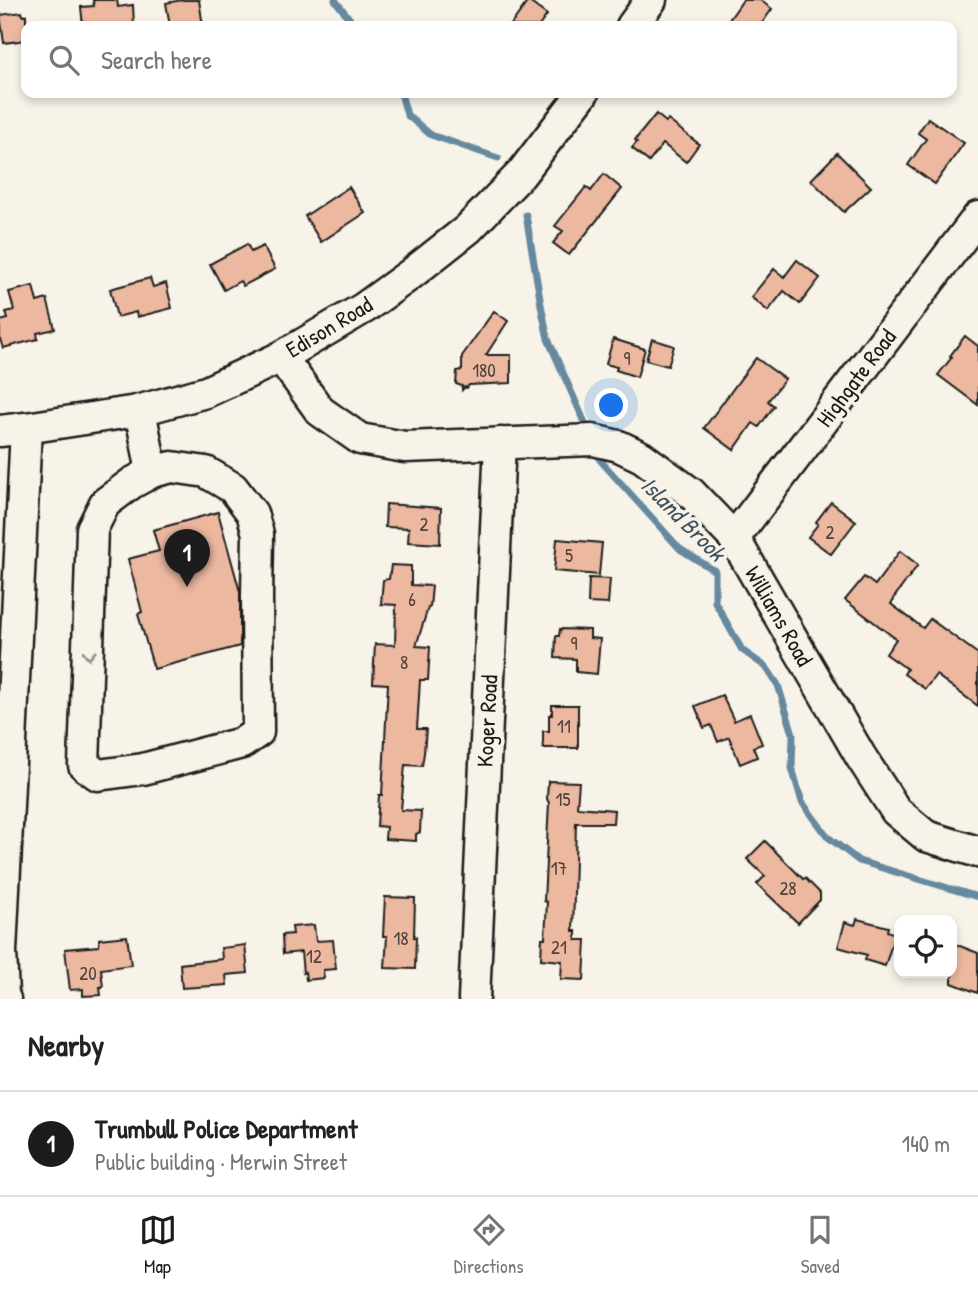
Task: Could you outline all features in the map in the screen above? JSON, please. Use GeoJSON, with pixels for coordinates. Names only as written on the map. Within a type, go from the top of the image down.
{"type":"FeatureCollection","features":[{"type":"Feature","properties":{"kind":"street"},"geometry":{"type":"LineString","coordinates":[[636,21],[651,0]]}},
{"type":"Feature","properties":{"kind":"street","name":"Edison Road"},"geometry":{"type":"LineString","coordinates":[[13,429],[139,410],[206,392],[281,357],[364,308],[468,229],[521,174],[579,98]]}},
{"type":"Feature","properties":{"kind":"street","name":"Highgate Road"},"geometry":{"type":"LineString","coordinates":[[734,538],[978,217]]}},
{"type":"Feature","properties":{"kind":"street","name":"Williams Road"},"geometry":{"type":"LineString","coordinates":[[281,357],[320,411],[360,439],[405,447],[593,440],[618,446],[642,457],[691,493],[734,538],[860,757],[896,811],[926,836],[978,852]]}},
{"type":"Feature","properties":{"kind":"street"},"geometry":{"type":"LineString","coordinates":[[139,410],[152,472]]}},
{"type":"Feature","properties":{"kind":"street"},"geometry":{"type":"LineString","coordinates":[[5,999],[1,953],[13,429]]}},
{"type":"Feature","properties":{"kind":"street","name":"Koger Road"},"geometry":{"type":"LineString","coordinates":[[474,999],[500,443]]}},
{"type":"Feature","properties":{"kind":"street"},"geometry":{"type":"LineString","coordinates":[[172,467],[206,472],[233,488],[252,513],[258,534],[258,732],[242,743],[144,769],[98,775],[84,765],[92,528],[105,503],[152,472],[172,467]]}},
{"type":"Feature","properties":{"kind":"building"},"geometry":{"type":"Polygon","coordinates":[[[93,0],[117,0],[118,7],[133,5],[134,21],[82,21],[81,7],[94,6],[93,0]]]}},
{"type":"Feature","properties":{"kind":"building"},"geometry":{"type":"Polygon","coordinates":[[[199,0],[202,21],[169,21],[166,3],[199,0]]]}},
{"type":"Feature","properties":{"kind":"building"},"geometry":{"type":"Polygon","coordinates":[[[743,0],[760,0],[772,9],[764,21],[729,20],[743,0]]]}},
{"type":"Feature","properties":{"kind":"building"},"geometry":{"type":"Polygon","coordinates":[[[528,1],[547,15],[543,21],[514,21],[528,1]]]}},
{"type":"Feature","properties":{"kind":"building"},"geometry":{"type":"Polygon","coordinates":[[[22,12],[23,16],[26,15],[26,21],[21,21],[21,41],[4,43],[0,15],[22,12]]]}},
{"type":"Feature","properties":{"kind":"building"},"geometry":{"type":"Polygon","coordinates":[[[656,114],[699,144],[686,162],[663,144],[649,162],[632,148],[637,142],[635,140],[656,114]]]}},
{"type":"Feature","properties":{"kind":"building"},"geometry":{"type":"Polygon","coordinates":[[[928,118],[964,143],[935,184],[908,165],[926,139],[918,133],[928,118]]]}},
{"type":"Feature","properties":{"kind":"building"},"geometry":{"type":"Polygon","coordinates":[[[837,153],[871,187],[844,212],[811,180],[837,153]]]}},
{"type":"Feature","properties":{"kind":"building"},"geometry":{"type":"Polygon","coordinates":[[[604,174],[622,189],[569,255],[553,243],[563,231],[555,226],[586,187],[591,191],[604,174]]]}},
{"type":"Feature","properties":{"kind":"building"},"geometry":{"type":"Polygon","coordinates":[[[349,187],[365,213],[321,242],[305,216],[349,187]]]}},
{"type":"Feature","properties":{"kind":"building"},"geometry":{"type":"Polygon","coordinates":[[[247,244],[251,252],[263,246],[275,269],[243,286],[240,281],[224,290],[210,264],[247,244]]]}},
{"type":"Feature","properties":{"kind":"building"},"geometry":{"type":"Polygon","coordinates":[[[797,260],[820,278],[800,304],[784,291],[768,311],[751,297],[774,269],[784,277],[797,260]]]}},
{"type":"Feature","properties":{"kind":"building"},"geometry":{"type":"Polygon","coordinates":[[[150,278],[153,287],[166,283],[172,308],[137,317],[136,312],[117,317],[110,289],[150,278]]]}},
{"type":"Feature","properties":{"kind":"building"},"geometry":{"type":"Polygon","coordinates":[[[33,286],[37,302],[47,299],[55,329],[37,333],[38,339],[3,348],[0,321],[8,319],[6,312],[14,310],[9,292],[33,286]]]}},
{"type":"Feature","properties":{"kind":"building"},"geometry":{"type":"Polygon","coordinates":[[[494,311],[508,321],[486,355],[511,355],[511,383],[469,385],[462,390],[462,386],[456,384],[457,371],[462,370],[462,356],[494,311]]]}},
{"type":"Feature","properties":{"kind":"building"},"geometry":{"type":"Polygon","coordinates":[[[965,336],[978,346],[978,405],[938,375],[965,336]]]}},
{"type":"Feature","properties":{"kind":"building"},"geometry":{"type":"Polygon","coordinates":[[[613,339],[645,349],[637,377],[606,364],[613,339]]]}},
{"type":"Feature","properties":{"kind":"building"},"geometry":{"type":"Polygon","coordinates":[[[652,339],[674,346],[668,366],[646,360],[652,339]]]}},
{"type":"Feature","properties":{"kind":"building"},"geometry":{"type":"Polygon","coordinates":[[[756,358],[785,379],[768,401],[774,406],[759,427],[753,423],[734,450],[704,428],[756,358]]]}},
{"type":"Feature","properties":{"kind":"building"},"geometry":{"type":"Polygon","coordinates":[[[831,502],[856,521],[831,554],[808,537],[831,502]]]}},
{"type":"Feature","properties":{"kind":"building"},"geometry":{"type":"Polygon","coordinates":[[[386,504],[441,508],[440,544],[408,542],[409,528],[385,527],[386,504]]]}},
{"type":"Feature","properties":{"kind":"building"},"geometry":{"type":"Polygon","coordinates":[[[218,512],[240,592],[240,646],[154,669],[138,614],[142,612],[128,559],[159,551],[153,530],[218,512]]]}},
{"type":"Feature","properties":{"kind":"building"},"geometry":{"type":"Polygon","coordinates":[[[557,539],[602,543],[599,575],[554,571],[557,539]]]}},
{"type":"Feature","properties":{"kind":"building"},"geometry":{"type":"Polygon","coordinates":[[[900,551],[918,565],[891,604],[923,628],[930,619],[978,654],[978,706],[936,675],[925,689],[904,674],[907,669],[886,654],[896,639],[845,600],[864,577],[875,585],[900,551]]]}},
{"type":"Feature","properties":{"kind":"building"},"geometry":{"type":"Polygon","coordinates":[[[391,565],[411,566],[411,585],[432,586],[430,607],[416,646],[430,647],[428,680],[420,680],[417,729],[426,729],[424,753],[422,766],[405,765],[401,810],[421,811],[420,832],[416,834],[416,841],[385,839],[386,827],[377,826],[379,795],[382,795],[388,684],[373,683],[375,644],[395,645],[396,605],[381,604],[383,580],[389,579],[391,565]]]}},
{"type":"Feature","properties":{"kind":"building"},"geometry":{"type":"Polygon","coordinates":[[[589,578],[610,579],[608,604],[588,603],[589,578]]]}},
{"type":"Feature","properties":{"kind":"building"},"geometry":{"type":"Polygon","coordinates":[[[560,629],[590,630],[590,638],[600,639],[597,674],[576,672],[576,659],[555,658],[556,636],[559,636],[560,629]]]}},
{"type":"Feature","properties":{"kind":"building"},"geometry":{"type":"Polygon","coordinates":[[[722,695],[734,721],[750,714],[762,744],[753,747],[757,757],[740,764],[729,737],[718,742],[711,725],[704,728],[695,706],[722,695]]]}},
{"type":"Feature","properties":{"kind":"building"},"geometry":{"type":"Polygon","coordinates":[[[552,705],[578,705],[578,748],[543,748],[543,731],[549,731],[552,705]]]}},
{"type":"Feature","properties":{"kind":"building"},"geometry":{"type":"Polygon","coordinates":[[[548,781],[579,782],[577,807],[614,810],[613,823],[576,823],[573,931],[576,931],[576,940],[586,940],[584,980],[561,979],[562,961],[541,959],[547,902],[544,901],[548,781]]]}},
{"type":"Feature","properties":{"kind":"building"},"geometry":{"type":"Polygon","coordinates":[[[765,841],[820,893],[820,900],[798,923],[757,884],[765,876],[747,859],[765,841]]]}},
{"type":"Feature","properties":{"kind":"building"},"geometry":{"type":"Polygon","coordinates":[[[385,897],[415,898],[415,969],[385,968],[385,897]]]}},
{"type":"Feature","properties":{"kind":"building"},"geometry":{"type":"Polygon","coordinates":[[[857,919],[888,927],[887,931],[894,934],[885,966],[865,960],[867,955],[838,947],[845,922],[855,925],[857,919]]]}},
{"type":"Feature","properties":{"kind":"building"},"geometry":{"type":"Polygon","coordinates":[[[314,925],[316,941],[333,940],[336,969],[323,970],[324,978],[306,980],[301,952],[283,954],[282,935],[293,934],[292,927],[314,925]]]}},
{"type":"Feature","properties":{"kind":"building"},"geometry":{"type":"Polygon","coordinates":[[[127,936],[131,965],[101,969],[101,995],[83,996],[83,989],[70,990],[65,949],[99,946],[99,939],[127,936]]]}},
{"type":"Feature","properties":{"kind":"building"},"geometry":{"type":"Polygon","coordinates":[[[245,945],[248,973],[226,975],[227,985],[182,988],[180,964],[222,959],[221,948],[245,945]]]}},
{"type":"Feature","properties":{"kind":"building"},"geometry":{"type":"Polygon","coordinates":[[[957,945],[978,953],[978,993],[952,983],[952,978],[957,978],[957,945]]]}},
{"type":"Feature","properties":{"kind":"waterway","name":"Island Brook"},"geometry":{"type":"LineString","coordinates":[[335,0],[351,21]]}},
{"type":"Feature","properties":{"kind":"waterway","name":"Island Brook"},"geometry":{"type":"LineString","coordinates":[[402,98],[407,115],[431,135],[498,158]]}},
{"type":"Feature","properties":{"kind":"waterway","name":"Island Brook"},"geometry":{"type":"LineString","coordinates":[[526,215],[548,339],[585,423]]}},
{"type":"Feature","properties":{"kind":"waterway","name":"Island Brook"},"geometry":{"type":"LineString","coordinates":[[600,460],[680,549],[715,571],[715,602],[742,650],[766,667],[778,685],[793,734],[792,768],[802,802],[828,837],[859,861],[978,897]]}},
{"type":"Feature","properties":{"kind":"place","name":"Trumbull Police Department"},"geometry":{"type":"Point","coordinates":[187,587]}}]}
